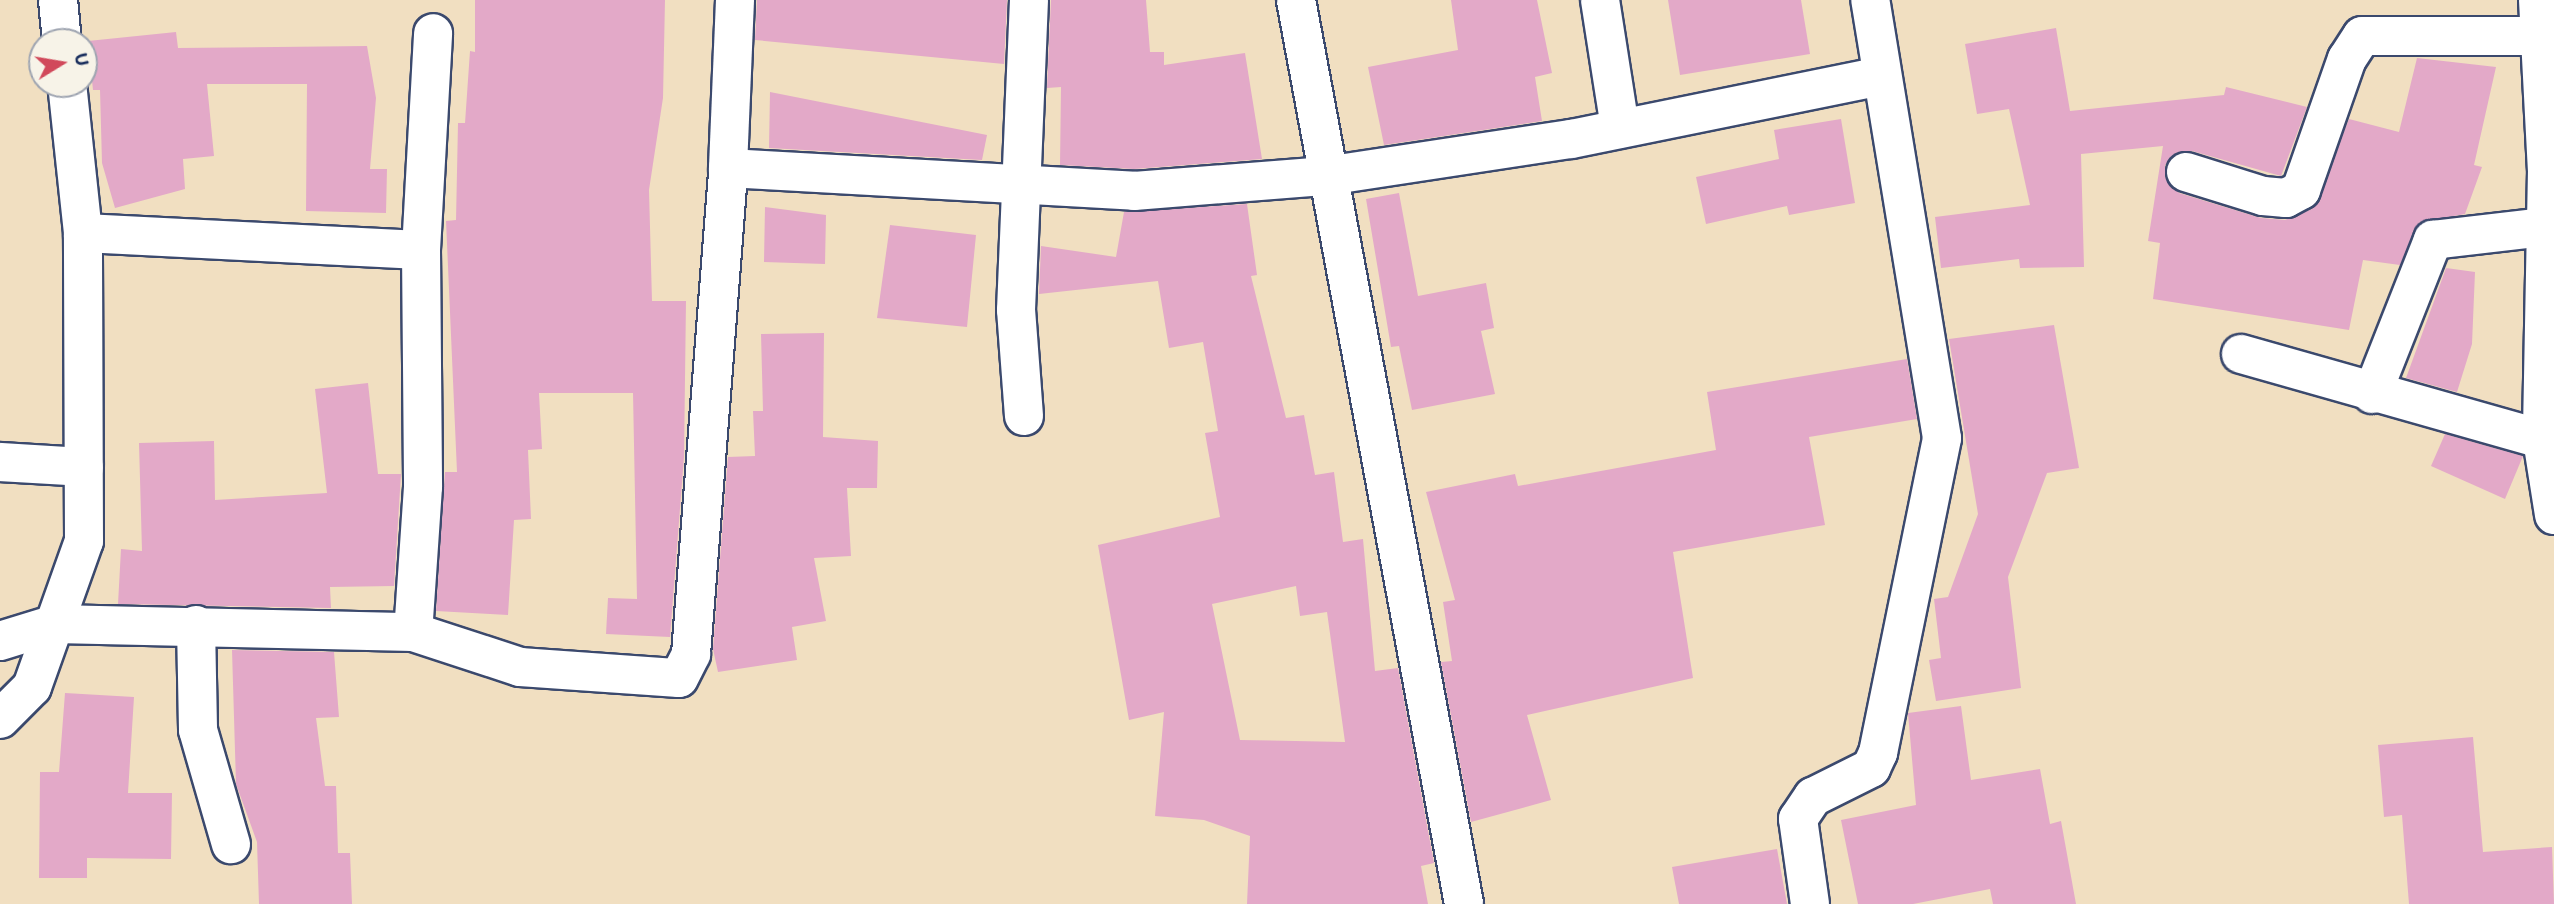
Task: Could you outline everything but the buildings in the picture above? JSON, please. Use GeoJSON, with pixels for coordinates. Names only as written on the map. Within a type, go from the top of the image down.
{"type":"FeatureCollection","features":[{"type":"Feature","properties":{"kind":"street"},"geometry":{"type":"LineString","coordinates":[[58,0],[61,28]]}},
{"type":"Feature","properties":{"kind":"street"},"geometry":{"type":"LineString","coordinates":[[0,641],[55,624],[196,625],[413,632],[520,667],[664,680],[686,670],[728,168],[735,0]]}},
{"type":"Feature","properties":{"kind":"street"},"geometry":{"type":"LineString","coordinates":[[1024,416],[1016,310],[1029,0]]}},
{"type":"Feature","properties":{"kind":"street"},"geometry":{"type":"LineString","coordinates":[[1296,0],[1326,176],[1464,904]]}},
{"type":"Feature","properties":{"kind":"street"},"geometry":{"type":"LineString","coordinates":[[1600,0],[1620,128]]}},
{"type":"Feature","properties":{"kind":"street"},"geometry":{"type":"LineString","coordinates":[[1810,904],[1798,819],[1814,797],[1871,768],[1878,753],[1942,438],[1870,0]]}},
{"type":"Feature","properties":{"kind":"street"},"geometry":{"type":"LineString","coordinates":[[2186,172],[2263,196],[2286,198],[2301,190],[2347,59],[2362,36],[2540,18],[2550,131],[2544,227],[2542,439],[2554,515]]}},
{"type":"Feature","properties":{"kind":"street"},"geometry":{"type":"LineString","coordinates":[[413,632],[423,487],[421,250],[433,33]]}},
{"type":"Feature","properties":{"kind":"street"},"geometry":{"type":"LineString","coordinates":[[728,168],[1134,191],[1326,176],[1620,128],[1882,76]]}},
{"type":"Feature","properties":{"kind":"street"},"geometry":{"type":"LineString","coordinates":[[0,719],[32,687],[85,541],[83,233],[69,98]]}},
{"type":"Feature","properties":{"kind":"street"},"geometry":{"type":"LineString","coordinates":[[2372,394],[2433,240],[2544,227]]}},
{"type":"Feature","properties":{"kind":"street"},"geometry":{"type":"LineString","coordinates":[[83,233],[421,250]]}},
{"type":"Feature","properties":{"kind":"street"},"geometry":{"type":"LineString","coordinates":[[2241,354],[2372,394],[2542,439]]}},
{"type":"Feature","properties":{"kind":"street"},"geometry":{"type":"LineString","coordinates":[[0,461],[84,467]]}},
{"type":"Feature","properties":{"kind":"street"},"geometry":{"type":"LineString","coordinates":[[196,625],[198,730],[231,844]]}}]}
